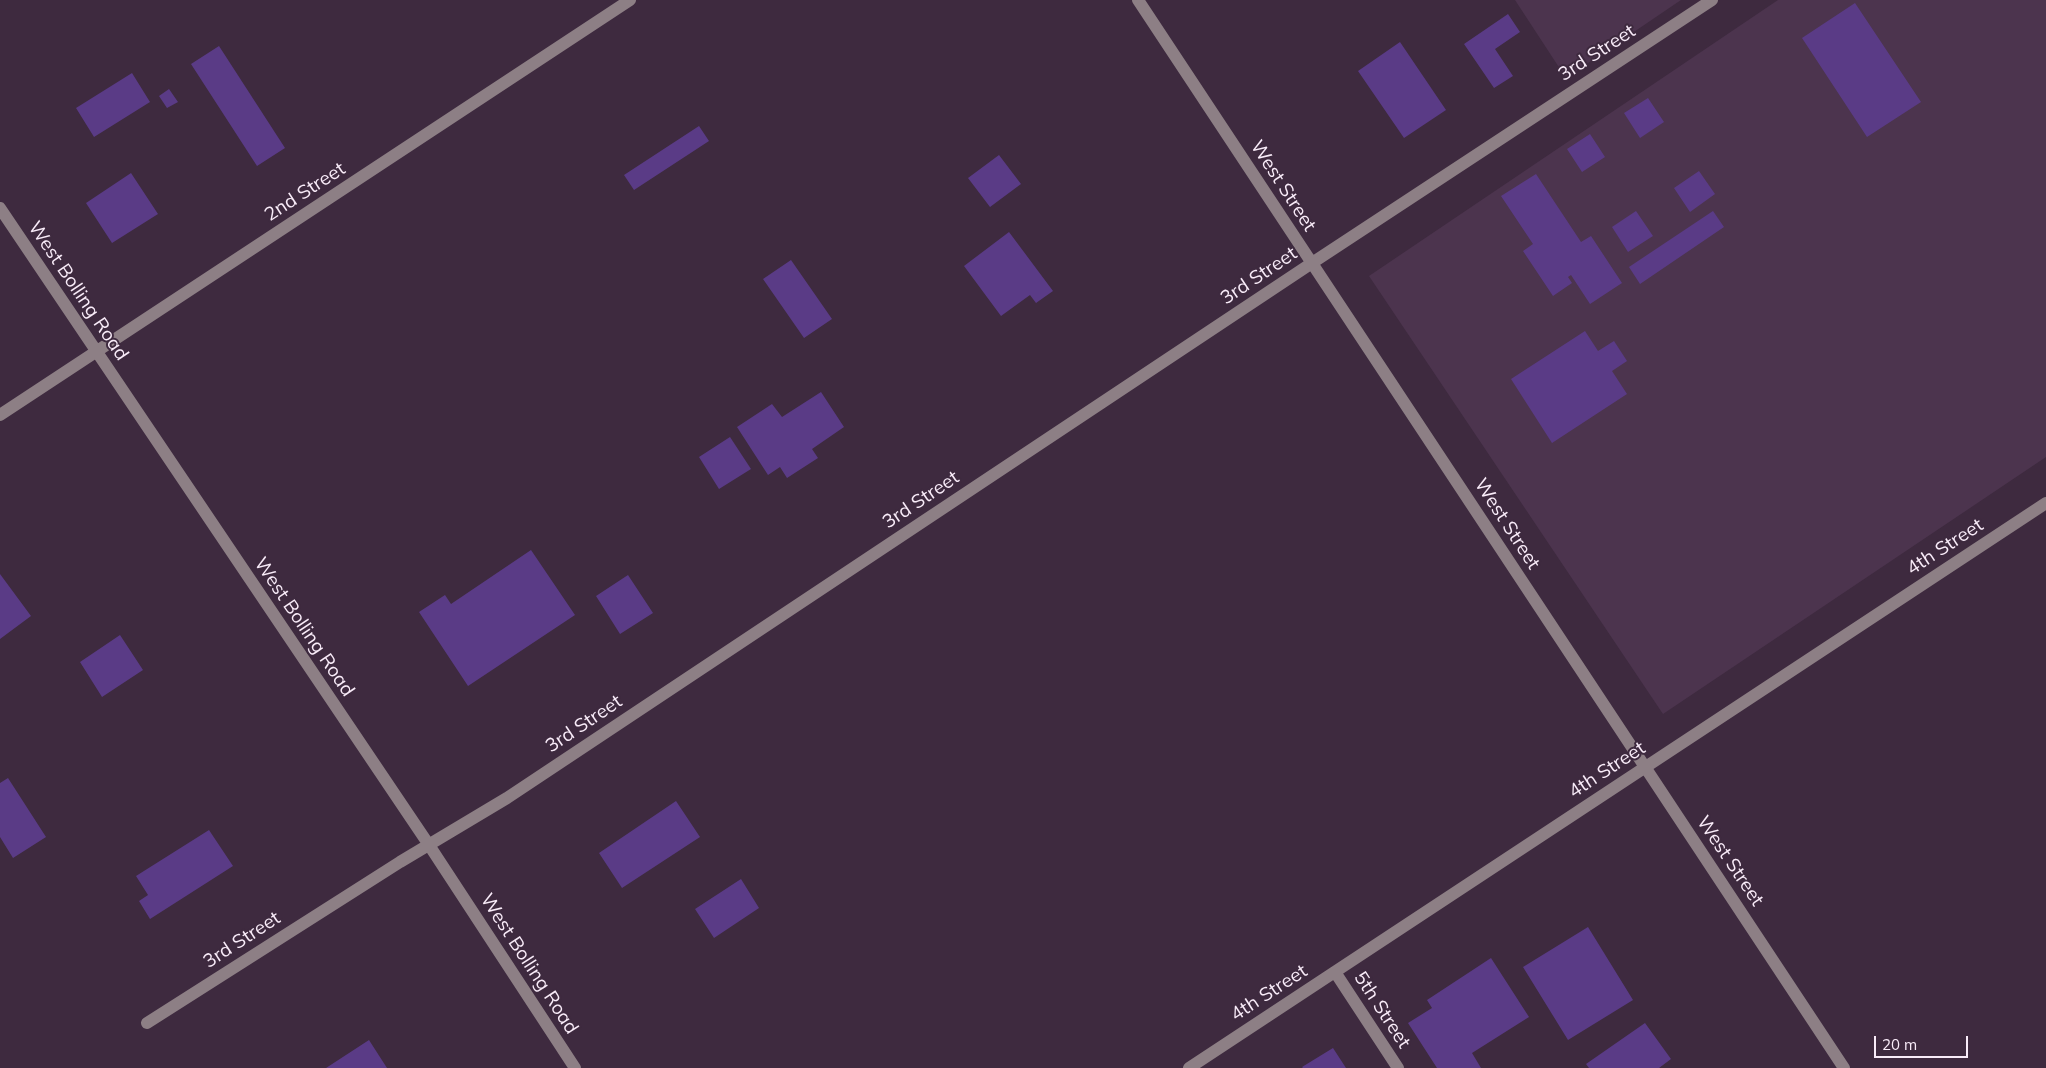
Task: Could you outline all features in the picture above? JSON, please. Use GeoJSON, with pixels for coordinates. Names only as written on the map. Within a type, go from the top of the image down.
{"type":"FeatureCollection","features":[{"type":"Feature","properties":{"kind":"street","name":"2nd Street"},"geometry":{"type":"LineString","coordinates":[[0,415],[630,0]]}},
{"type":"Feature","properties":{"kind":"street","name":"West Street"},"geometry":{"type":"LineString","coordinates":[[1138,0],[1844,1068]]}},
{"type":"Feature","properties":{"kind":"street","name":"3rd Street"},"geometry":{"type":"LineString","coordinates":[[147,1023],[400,862],[507,798],[1312,263],[1712,0]]}},
{"type":"Feature","properties":{"kind":"street","name":"West Bolling Road"},"geometry":{"type":"LineString","coordinates":[[0,208],[429,846],[575,1068]]}},
{"type":"Feature","properties":{"kind":"street","name":"4th Street"},"geometry":{"type":"LineString","coordinates":[[1189,1068],[2046,503]]}},
{"type":"Feature","properties":{"kind":"street","name":"5th Street"},"geometry":{"type":"LineString","coordinates":[[1336,972],[1398,1068]]}},
{"type":"Feature","properties":{"kind":"shaded area"},"geometry":{"type":"Polygon","coordinates":[[[1515,0],[1681,0],[1566,78],[1515,0]]]}},
{"type":"Feature","properties":{"kind":"shaded area"},"geometry":{"type":"Polygon","coordinates":[[[1778,0],[2046,0],[2046,457],[1663,714],[1369,276],[1778,0]]]}},
{"type":"Feature","properties":{"kind":"building"},"geometry":{"type":"Polygon","coordinates":[[[1855,3],[1921,102],[1867,137],[1802,38],[1855,3]]]}},
{"type":"Feature","properties":{"kind":"building"},"geometry":{"type":"Polygon","coordinates":[[[1508,14],[1520,32],[1495,49],[1513,76],[1494,88],[1464,44],[1508,14]]]}},
{"type":"Feature","properties":{"kind":"building"},"geometry":{"type":"Polygon","coordinates":[[[1400,42],[1446,110],[1404,138],[1358,71],[1400,42]]]}},
{"type":"Feature","properties":{"kind":"building"},"geometry":{"type":"Polygon","coordinates":[[[219,46],[285,148],[257,166],[191,64],[219,46]]]}},
{"type":"Feature","properties":{"kind":"building"},"geometry":{"type":"Polygon","coordinates":[[[132,73],[150,102],[94,137],[76,108],[132,73]]]}},
{"type":"Feature","properties":{"kind":"building"},"geometry":{"type":"Polygon","coordinates":[[[169,89],[178,102],[167,108],[159,96],[169,89]]]}},
{"type":"Feature","properties":{"kind":"building"},"geometry":{"type":"Polygon","coordinates":[[[1648,98],[1664,122],[1640,138],[1624,113],[1648,98]]]}},
{"type":"Feature","properties":{"kind":"building"},"geometry":{"type":"Polygon","coordinates":[[[699,126],[709,141],[634,190],[624,175],[699,126]]]}},
{"type":"Feature","properties":{"kind":"building"},"geometry":{"type":"Polygon","coordinates":[[[1590,134],[1605,157],[1582,172],[1567,149],[1590,134]]]}},
{"type":"Feature","properties":{"kind":"building"},"geometry":{"type":"Polygon","coordinates":[[[999,155],[1021,184],[990,207],[968,178],[999,155]]]}},
{"type":"Feature","properties":{"kind":"building"},"geometry":{"type":"Polygon","coordinates":[[[1699,171],[1715,194],[1690,212],[1674,188],[1699,171]]]}},
{"type":"Feature","properties":{"kind":"building"},"geometry":{"type":"Polygon","coordinates":[[[131,173],[158,214],[112,243],[86,203],[131,173]]]}},
{"type":"Feature","properties":{"kind":"building"},"geometry":{"type":"Polygon","coordinates":[[[1536,174],[1581,242],[1591,236],[1622,283],[1590,304],[1571,275],[1568,277],[1572,283],[1553,296],[1523,251],[1533,244],[1501,196],[1536,174]]]}},
{"type":"Feature","properties":{"kind":"building"},"geometry":{"type":"Polygon","coordinates":[[[1636,211],[1653,236],[1628,252],[1612,227],[1636,211]]]}},
{"type":"Feature","properties":{"kind":"building"},"geometry":{"type":"Polygon","coordinates":[[[1713,211],[1724,227],[1640,284],[1629,267],[1713,211]]]}},
{"type":"Feature","properties":{"kind":"building"},"geometry":{"type":"Polygon","coordinates":[[[1009,232],[1053,291],[1036,303],[1030,295],[1001,316],[964,266],[1009,232]]]}},
{"type":"Feature","properties":{"kind":"building"},"geometry":{"type":"Polygon","coordinates":[[[791,260],[832,319],[804,338],[763,279],[791,260]]]}},
{"type":"Feature","properties":{"kind":"building"},"geometry":{"type":"Polygon","coordinates":[[[1585,331],[1598,351],[1614,341],[1627,361],[1612,371],[1627,394],[1552,443],[1511,379],[1585,331]]]}},
{"type":"Feature","properties":{"kind":"building"},"geometry":{"type":"Polygon","coordinates":[[[821,392],[844,427],[812,449],[818,458],[787,478],[780,467],[768,475],[737,427],[772,404],[782,417],[821,392]]]}},
{"type":"Feature","properties":{"kind":"building"},"geometry":{"type":"Polygon","coordinates":[[[730,437],[751,469],[719,489],[699,457],[730,437]]]}},
{"type":"Feature","properties":{"kind":"building"},"geometry":{"type":"Polygon","coordinates":[[[531,550],[575,615],[468,686],[419,612],[445,595],[451,604],[531,550]]]}},
{"type":"Feature","properties":{"kind":"building"},"geometry":{"type":"Polygon","coordinates":[[[0,574],[31,616],[0,639],[0,574]]]}},
{"type":"Feature","properties":{"kind":"building"},"geometry":{"type":"Polygon","coordinates":[[[628,575],[653,613],[620,634],[596,596],[628,575]]]}},
{"type":"Feature","properties":{"kind":"building"},"geometry":{"type":"Polygon","coordinates":[[[120,635],[143,670],[102,697],[80,662],[120,635]]]}},
{"type":"Feature","properties":{"kind":"building"},"geometry":{"type":"Polygon","coordinates":[[[8,778],[46,837],[13,858],[0,837],[0,783],[8,778]]]}},
{"type":"Feature","properties":{"kind":"building"},"geometry":{"type":"Polygon","coordinates":[[[676,801],[700,837],[622,888],[599,853],[676,801]]]}},
{"type":"Feature","properties":{"kind":"building"},"geometry":{"type":"Polygon","coordinates":[[[209,830],[233,866],[150,919],[139,901],[148,895],[136,876],[209,830]]]}},
{"type":"Feature","properties":{"kind":"building"},"geometry":{"type":"Polygon","coordinates":[[[741,879],[759,908],[714,938],[695,909],[741,879]]]}},
{"type":"Feature","properties":{"kind":"building"},"geometry":{"type":"Polygon","coordinates":[[[1588,927],[1633,1000],[1568,1040],[1523,967],[1588,927]]]}},
{"type":"Feature","properties":{"kind":"building"},"geometry":{"type":"Polygon","coordinates":[[[1491,958],[1529,1017],[1472,1053],[1481,1068],[1437,1068],[1408,1023],[1432,1008],[1427,1000],[1491,958]]]}},
{"type":"Feature","properties":{"kind":"building"},"geometry":{"type":"Polygon","coordinates":[[[1645,1023],[1671,1059],[1659,1068],[1589,1068],[1586,1064],[1645,1023]]]}},
{"type":"Feature","properties":{"kind":"building"},"geometry":{"type":"Polygon","coordinates":[[[369,1040],[387,1068],[326,1068],[369,1040]]]}},
{"type":"Feature","properties":{"kind":"building"},"geometry":{"type":"Polygon","coordinates":[[[1333,1048],[1346,1068],[1302,1067],[1333,1048]]]}}]}
